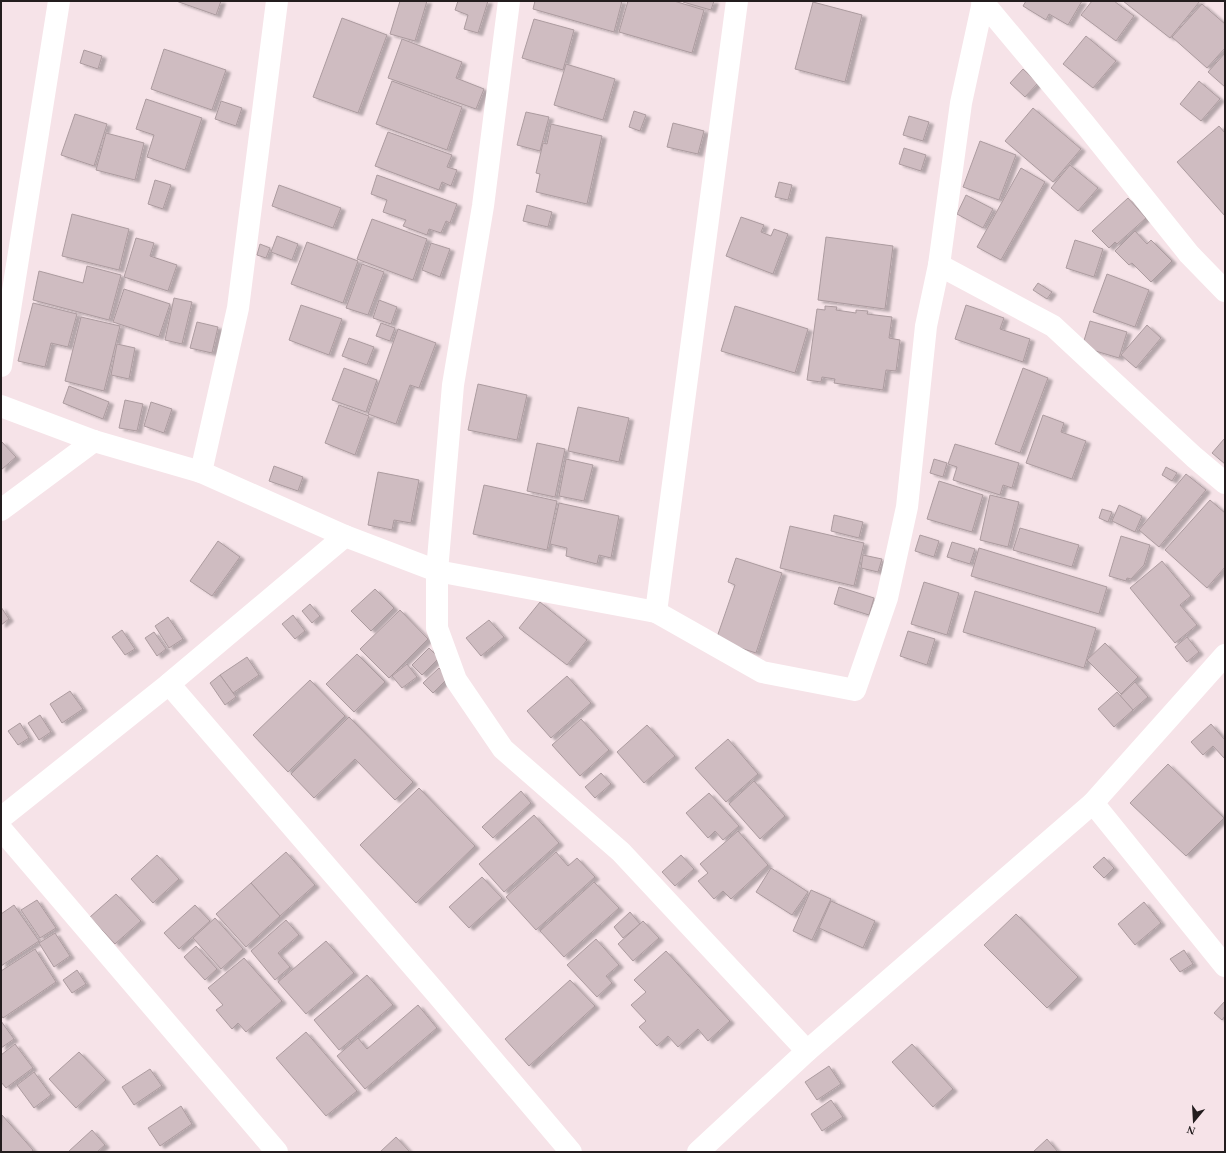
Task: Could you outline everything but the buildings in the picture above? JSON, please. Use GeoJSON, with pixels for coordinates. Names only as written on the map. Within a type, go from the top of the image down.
{"type":"FeatureCollection","features":[{"type":"Feature","properties":{"kind":"street"},"geometry":{"type":"LineString","coordinates":[[1,366],[59,1]]}},
{"type":"Feature","properties":{"kind":"street"},"geometry":{"type":"LineString","coordinates":[[201,472],[238,308],[278,1]]}},
{"type":"Feature","properties":{"kind":"street"},"geometry":{"type":"LineString","coordinates":[[510,1],[483,206],[452,385],[437,571],[437,628],[456,680],[503,749],[621,852],[807,1051]]}},
{"type":"Feature","properties":{"kind":"street"},"geometry":{"type":"LineString","coordinates":[[656,612],[737,1]]}},
{"type":"Feature","properties":{"kind":"street"},"geometry":{"type":"LineString","coordinates":[[1,406],[94,441],[201,472],[345,536],[437,571],[656,612],[762,672],[855,690],[887,598],[907,506],[926,326],[939,265],[962,103],[982,1]]}},
{"type":"Feature","properties":{"kind":"street"},"geometry":{"type":"LineString","coordinates":[[982,1],[1084,123],[1189,254],[1225,291]]}},
{"type":"Feature","properties":{"kind":"street"},"geometry":{"type":"LineString","coordinates":[[939,265],[1053,326],[1194,457],[1225,483]]}},
{"type":"Feature","properties":{"kind":"street"},"geometry":{"type":"LineString","coordinates":[[1,510],[94,441]]}},
{"type":"Feature","properties":{"kind":"street"},"geometry":{"type":"LineString","coordinates":[[1,818],[169,684],[345,536]]}},
{"type":"Feature","properties":{"kind":"street"},"geometry":{"type":"LineString","coordinates":[[698,1152],[807,1051],[1093,803],[1225,655]]}},
{"type":"Feature","properties":{"kind":"street"},"geometry":{"type":"LineString","coordinates":[[169,684],[571,1152]]}},
{"type":"Feature","properties":{"kind":"street"},"geometry":{"type":"LineString","coordinates":[[1093,803],[1225,966]]}},
{"type":"Feature","properties":{"kind":"street"},"geometry":{"type":"LineString","coordinates":[[1,829],[277,1152]]}}]}
